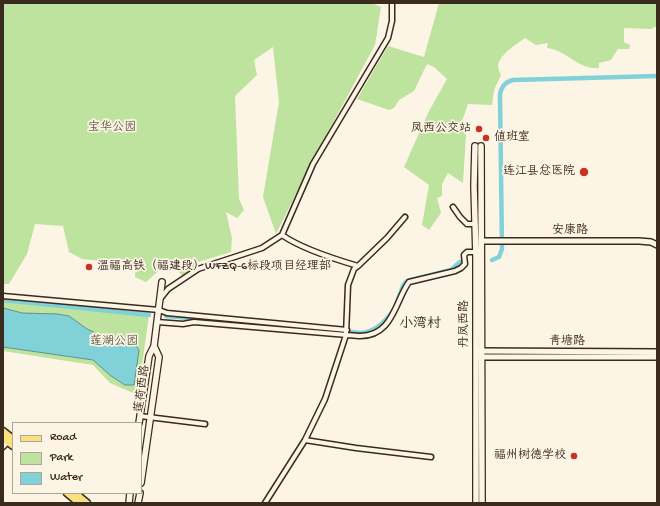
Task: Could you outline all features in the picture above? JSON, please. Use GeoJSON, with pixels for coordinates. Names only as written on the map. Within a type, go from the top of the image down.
{"type":"FeatureCollection","features":[{"type":"Feature","properties":{"kind":"main road","name":"丹凤西路"},"geometry":{"type":"LineString","coordinates":[[476,503],[479,354],[481,241],[478,146],[474,224],[479,354],[482,503]]}},
{"type":"Feature","properties":{"kind":"main road","name":"莲荷西路"},"geometry":{"type":"LineString","coordinates":[[139,422],[149,356],[154,346],[162,282]]}},
{"type":"Feature","properties":{"kind":"main road","name":"莲荷西路"},"geometry":{"type":"LineString","coordinates":[[142,476],[159,357],[154,346]]}},
{"type":"Feature","properties":{"kind":"main road"},"geometry":{"type":"LineString","coordinates":[[3,431],[7,441]]}},
{"type":"Feature","properties":{"kind":"main road"},"geometry":{"type":"LineString","coordinates":[[69,494],[79,503]]}},
{"type":"Feature","properties":{"kind":"main road"},"geometry":{"type":"LineString","coordinates":[[76,494],[87,503]]}},
{"type":"Feature","properties":{"kind":"street"},"geometry":{"type":"LineString","coordinates":[[160,300],[168,289],[198,269],[262,248],[282,234],[314,164],[388,38],[392,21],[392,3]]}},
{"type":"Feature","properties":{"kind":"street"},"geometry":{"type":"LineString","coordinates":[[453,207],[467,224],[474,224]]}},
{"type":"Feature","properties":{"kind":"street"},"geometry":{"type":"LineString","coordinates":[[265,503],[305,440],[325,399],[346,332],[348,285],[354,269],[387,238],[405,217]]}},
{"type":"Feature","properties":{"kind":"street"},"geometry":{"type":"LineString","coordinates":[[282,234],[297,243],[338,260],[358,266]]}},
{"type":"Feature","properties":{"kind":"street","name":"安康路"},"geometry":{"type":"LineString","coordinates":[[481,241],[639,241],[657,245]]}},
{"type":"Feature","properties":{"kind":"street"},"geometry":{"type":"LineString","coordinates":[[3,296],[159,310],[167,313],[346,332],[365,336],[378,331],[387,324],[394,314],[409,282],[457,270],[465,264],[464,255],[467,252],[476,252]]}},
{"type":"Feature","properties":{"kind":"street"},"geometry":{"type":"LineString","coordinates":[[157,322],[182,324],[194,322],[346,332]]}},
{"type":"Feature","properties":{"kind":"street","name":"青塘路"},"geometry":{"type":"LineString","coordinates":[[479,354],[657,352]]}},
{"type":"Feature","properties":{"kind":"street","name":"青塘路"},"geometry":{"type":"LineString","coordinates":[[479,354],[657,357]]}},
{"type":"Feature","properties":{"kind":"street"},"geometry":{"type":"LineString","coordinates":[[140,416],[205,424]]}},
{"type":"Feature","properties":{"kind":"street"},"geometry":{"type":"LineString","coordinates":[[305,440],[431,457]]}},
{"type":"Feature","properties":{"kind":"green space","name":"宝华公园"},"geometry":{"type":"Polygon","coordinates":[[[3,3],[372,3],[381,7],[375,45],[314,158],[276,234],[263,197],[279,102],[273,47],[254,60],[257,75],[235,96],[239,199],[244,210],[237,218],[226,212],[232,238],[231,252],[198,262],[190,272],[183,276],[173,267],[164,266],[146,282],[135,277],[136,264],[82,259],[69,252],[63,226],[35,224],[27,254],[9,284],[5,284],[3,287],[3,3]]]}},
{"type":"Feature","properties":{"kind":"green space"},"geometry":{"type":"Polygon","coordinates":[[[439,3],[657,3],[657,26],[651,29],[624,28],[624,42],[630,45],[629,49],[618,49],[611,60],[599,63],[599,68],[585,66],[561,52],[547,48],[548,43],[536,45],[525,38],[508,51],[498,64],[501,75],[494,90],[492,105],[468,104],[460,127],[466,135],[463,183],[448,173],[442,184],[442,196],[437,198],[441,213],[429,230],[422,225],[429,185],[404,167],[429,111],[447,79],[434,67],[427,64],[414,91],[399,100],[394,108],[389,110],[357,99],[388,46],[424,57],[439,3]]]}},
{"type":"Feature","properties":{"kind":"green space","name":"莲湖公园"},"geometry":{"type":"Polygon","coordinates":[[[3,299],[149,315],[138,395],[110,383],[93,365],[3,351],[3,299]]]}},
{"type":"Feature","properties":{"kind":"water"},"geometry":{"type":"Polygon","coordinates":[[[3,308],[22,313],[57,314],[69,316],[87,329],[107,338],[126,339],[135,344],[139,350],[134,385],[125,385],[111,376],[93,360],[3,347],[3,308]]]}},
{"type":"Feature","properties":{"kind":"waterway"},"geometry":{"type":"LineString","coordinates":[[492,260],[499,257],[502,249],[500,94],[504,85],[513,80],[657,76]]}},
{"type":"Feature","properties":{"kind":"waterway"},"geometry":{"type":"LineString","coordinates":[[397,302],[403,286],[407,281],[451,270],[460,262]]}},
{"type":"Feature","properties":{"kind":"waterway"},"geometry":{"type":"LineString","coordinates":[[3,300],[149,315]]}},
{"type":"Feature","properties":{"kind":"waterway"},"geometry":{"type":"LineString","coordinates":[[166,316],[361,333],[371,331],[379,326],[393,311]]}},
{"type":"Feature","properties":{"kind":"place","name":"凤西公交站"},"geometry":{"type":"Point","coordinates":[479,129]}},
{"type":"Feature","properties":{"kind":"place","name":"值班室"},"geometry":{"type":"Point","coordinates":[486,138]}},
{"type":"Feature","properties":{"kind":"place","name":"连江县总医院"},"geometry":{"type":"Point","coordinates":[584,172]}},
{"type":"Feature","properties":{"kind":"place","name":"温福高铁（福建段）WFZQ-6标段项目经理部"},"geometry":{"type":"Point","coordinates":[89,267]}},
{"type":"Feature","properties":{"kind":"place","name":"福州树德学校"},"geometry":{"type":"Point","coordinates":[574,456]}},
{"type":"Feature","properties":{"kind":"district","name":"小湾村"},"geometry":{"type":"Point","coordinates":[420,325]}}]}
